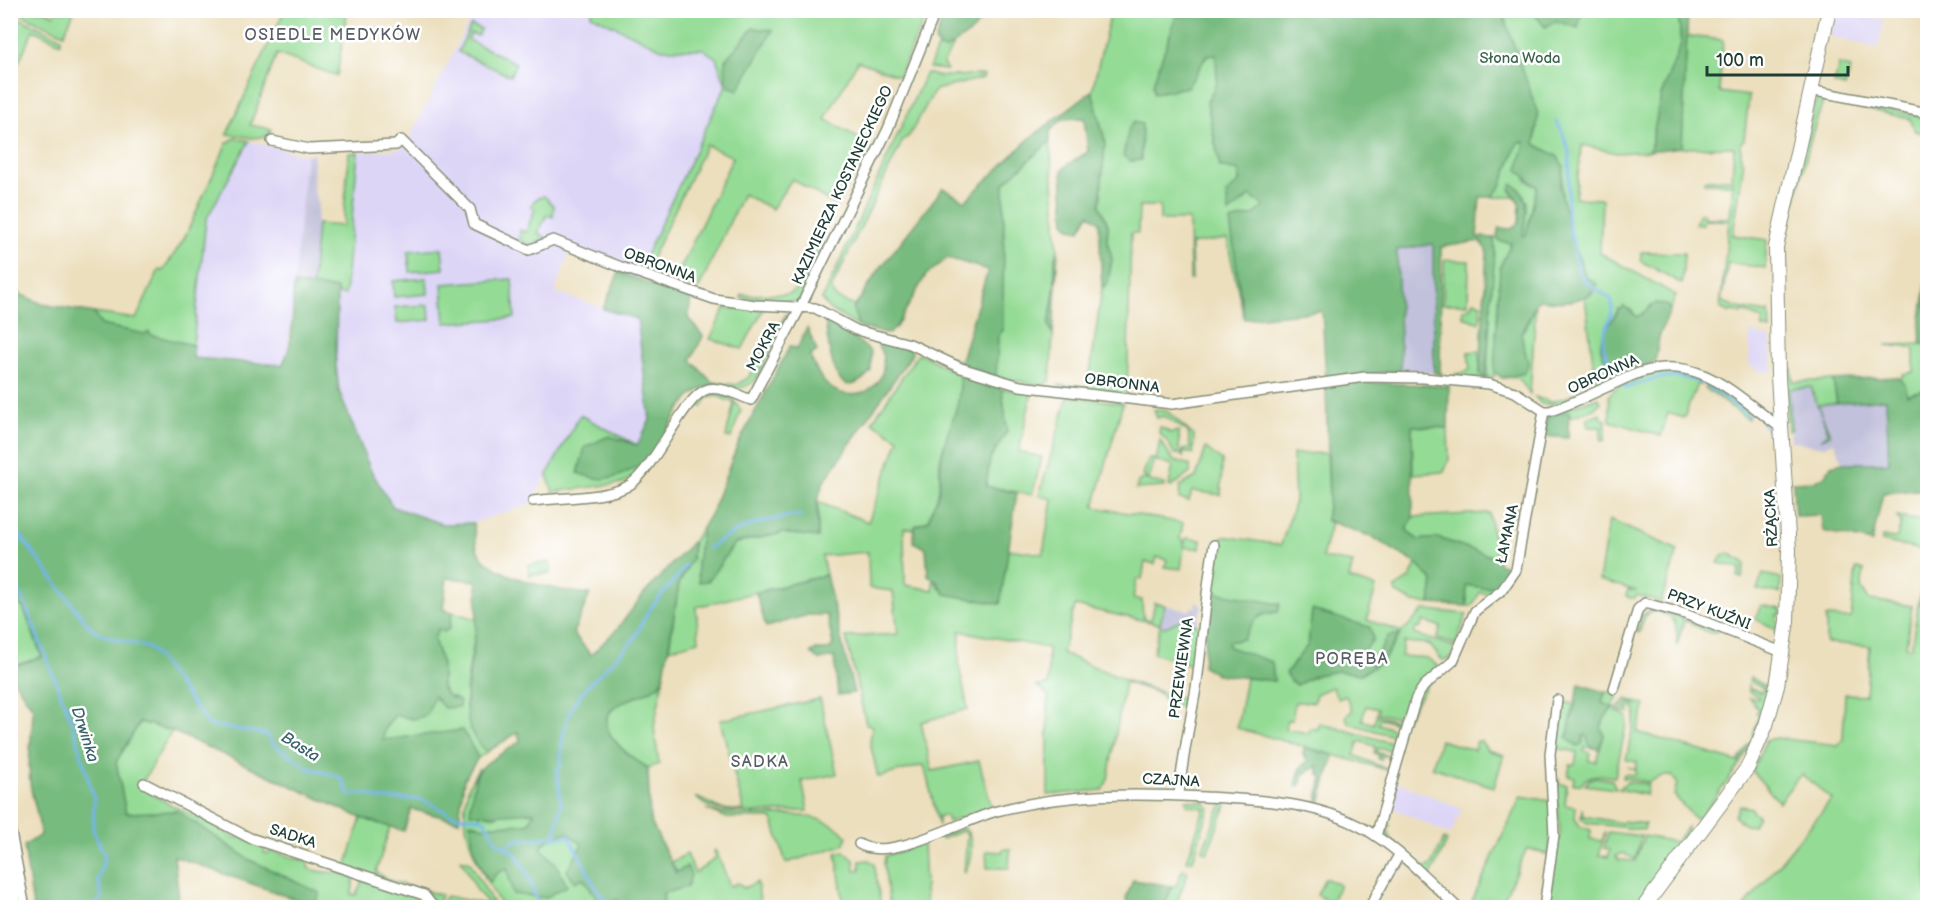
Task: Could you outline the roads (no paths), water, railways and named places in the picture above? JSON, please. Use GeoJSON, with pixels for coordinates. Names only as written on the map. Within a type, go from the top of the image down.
{"type":"FeatureCollection","features":[{"type":"Feature","properties":{"kind":"street","name":"KAZIMIERZA KOSTANECKIEGO"},"geometry":{"type":"LineString","coordinates":[[801,306],[888,129],[936,10]]}},
{"type":"Feature","properties":{"kind":"street","name":"RŻĄCKA"},"geometry":{"type":"LineString","coordinates":[[1643,908],[1748,767],[1772,706],[1787,610],[1789,551],[1776,333],[1776,246],[1829,10]]}},
{"type":"Feature","properties":{"kind":"street"},"geometry":{"type":"LineString","coordinates":[[1810,90],[1928,113]]}},
{"type":"Feature","properties":{"kind":"street","name":"OBRONNA"},"geometry":{"type":"LineString","coordinates":[[272,141],[309,149],[396,145],[401,140],[470,209],[474,224],[524,249],[534,250],[553,240],[621,267],[714,299],[755,305],[801,306],[828,313],[856,330],[910,344],[961,368],[1020,386],[1172,404],[1365,377],[1424,378],[1489,384],[1515,392],[1544,411],[1574,403],[1648,370],[1670,366],[1693,369],[1715,380],[1782,429]]}},
{"type":"Feature","properties":{"kind":"street","name":"MOKRA"},"geometry":{"type":"LineString","coordinates":[[533,501],[617,491],[632,484],[651,465],[692,399],[706,389],[715,388],[752,400],[801,306]]}},
{"type":"Feature","properties":{"kind":"street","name":"ŁAMANA"},"geometry":{"type":"LineString","coordinates":[[1376,836],[1416,698],[1424,686],[1453,661],[1475,611],[1502,590],[1516,570],[1544,411]]}},
{"type":"Feature","properties":{"kind":"street","name":"PRZEWIEWNA"},"geometry":{"type":"LineString","coordinates":[[1179,795],[1181,766],[1198,671],[1205,593],[1214,545]]}},
{"type":"Feature","properties":{"kind":"street","name":"PRZY KUŹNI"},"geometry":{"type":"LineString","coordinates":[[1614,688],[1638,609],[1645,603],[1685,614],[1782,652]]}},
{"type":"Feature","properties":{"kind":"street"},"geometry":{"type":"LineString","coordinates":[[1544,908],[1554,835],[1550,754],[1557,700]]}},
{"type":"Feature","properties":{"kind":"street","name":"SADKA"},"geometry":{"type":"LineString","coordinates":[[144,783],[250,838],[424,895],[432,901],[434,908]]}},
{"type":"Feature","properties":{"kind":"street","name":"CZAJNA"},"geometry":{"type":"LineString","coordinates":[[859,844],[877,850],[897,846],[995,811],[1045,800],[1119,793],[1274,801],[1299,805],[1332,815],[1376,836],[1458,908]]}},
{"type":"Feature","properties":{"kind":"street"},"geometry":{"type":"LineString","coordinates":[[10,827],[25,908]]}},
{"type":"Feature","properties":{"kind":"street"},"geometry":{"type":"LineString","coordinates":[[1369,908],[1399,855]]}},
{"type":"Feature","properties":{"kind":"waterway"},"geometry":{"type":"LineString","coordinates":[[1556,121],[1570,154],[1567,216],[1579,272],[1585,282],[1611,299],[1612,311],[1603,345],[1606,356],[1616,371]]}},
{"type":"Feature","properties":{"kind":"waterway"},"geometry":{"type":"LineString","coordinates":[[1624,385],[1626,388],[1663,377],[1682,377],[1701,383]]}},
{"type":"Feature","properties":{"kind":"waterway"},"geometry":{"type":"LineString","coordinates":[[1709,387],[1749,415]]}},
{"type":"Feature","properties":{"kind":"waterway"},"geometry":{"type":"LineString","coordinates":[[1762,423],[1776,438]]}},
{"type":"Feature","properties":{"kind":"waterway"},"geometry":{"type":"LineString","coordinates":[[707,549],[740,529],[774,519],[800,515]]}},
{"type":"Feature","properties":{"kind":"waterway","name":"Basta"},"geometry":{"type":"LineString","coordinates":[[10,522],[87,624],[103,635],[152,650],[209,725],[266,734],[273,744],[308,768],[338,776],[343,781],[349,795],[368,794],[379,799],[420,799],[455,816],[480,818],[485,821],[497,842],[516,854],[526,871],[540,908]]}},
{"type":"Feature","properties":{"kind":"waterway"},"geometry":{"type":"LineString","coordinates":[[555,835],[561,806],[557,769],[561,766],[562,742],[572,707],[581,694],[633,640],[648,612],[686,565]]}},
{"type":"Feature","properties":{"kind":"waterway","name":"Drwinka"},"geometry":{"type":"LineString","coordinates":[[10,567],[74,727],[94,800],[93,830],[105,856],[98,879],[102,898],[92,908]]}},
{"type":"Feature","properties":{"kind":"waterway"},"geometry":{"type":"LineString","coordinates":[[507,846],[516,840],[569,836],[596,888],[604,899],[616,908]]}},
{"type":"Feature","properties":{"kind":"district","name":"OSIEDLE MEDYKÓW"},"geometry":{"type":"Point","coordinates":[333,34]}},
{"type":"Feature","properties":{"kind":"district","name":"PORĘBA"},"geometry":{"type":"Point","coordinates":[1352,658]}},
{"type":"Feature","properties":{"kind":"district","name":"SADKA"},"geometry":{"type":"Point","coordinates":[760,761]}},
{"type":"Feature","properties":{"kind":"park label","name":"Słona Woda"},"geometry":{"type":"Point","coordinates":[1520,58]}}]}
